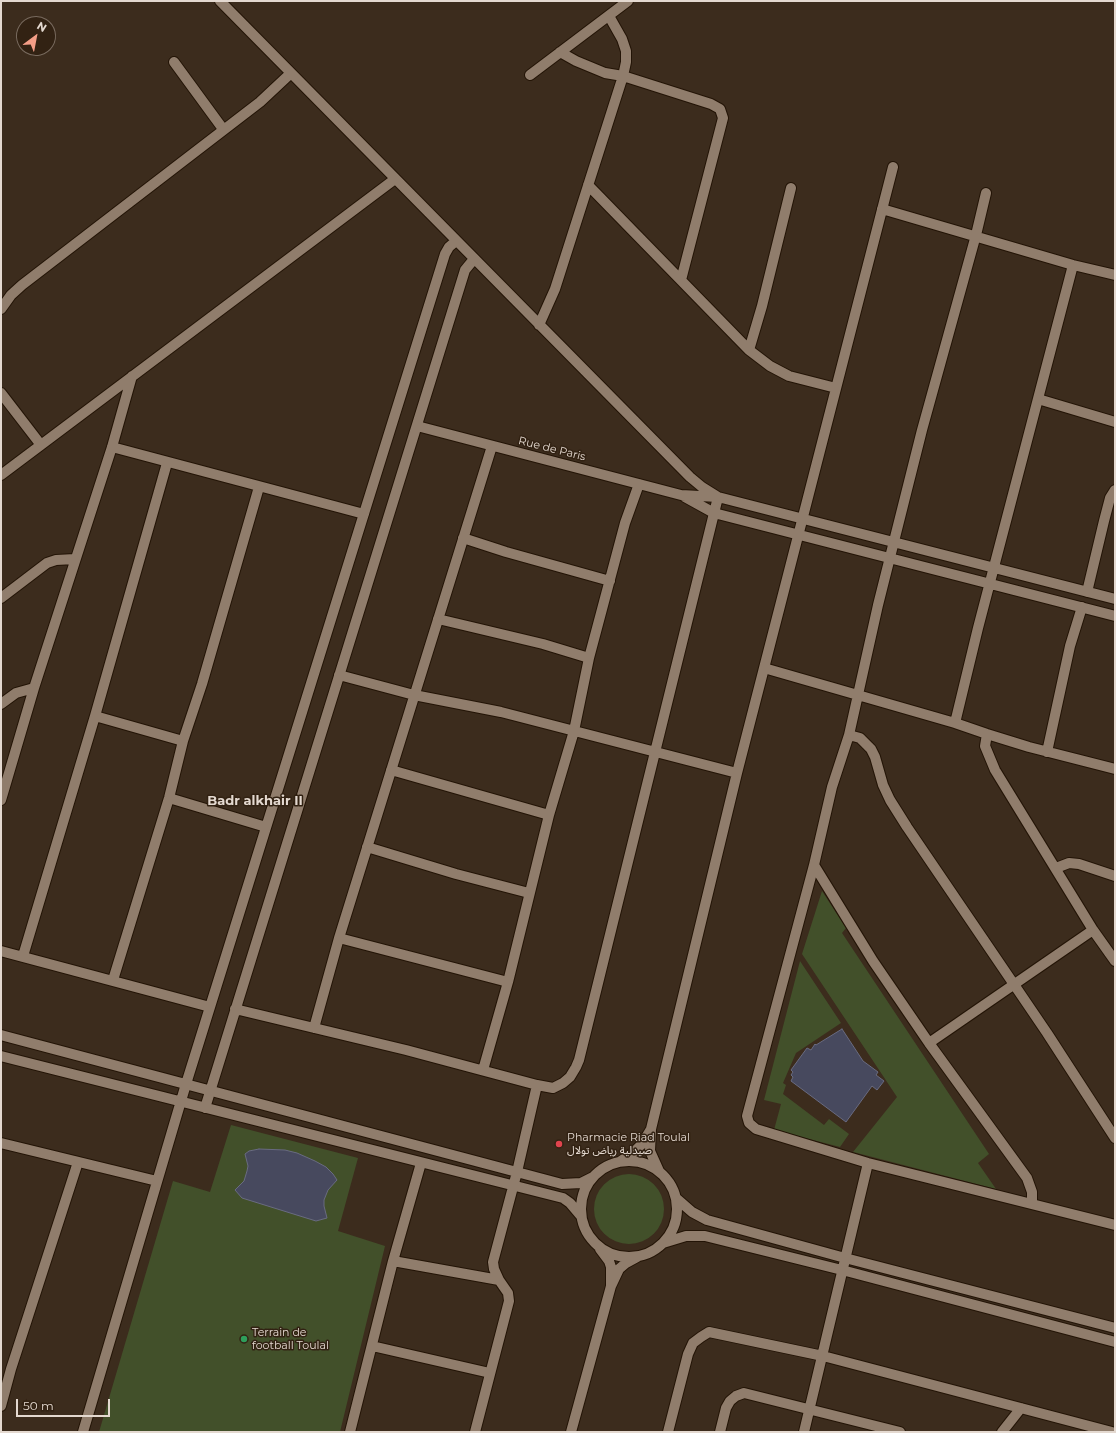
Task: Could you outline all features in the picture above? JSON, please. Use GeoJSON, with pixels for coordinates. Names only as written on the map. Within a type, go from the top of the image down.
{"type":"FeatureCollection","features":[{"type":"Feature","properties":{"kind":"street"},"geometry":{"type":"LineString","coordinates":[[220,1],[690,477],[718,497]]}},
{"type":"Feature","properties":{"kind":"street"},"geometry":{"type":"LineString","coordinates":[[530,75],[628,1]]}},
{"type":"Feature","properties":{"kind":"street"},"geometry":{"type":"LineString","coordinates":[[539,325],[555,289],[623,76],[626,62],[626,51],[622,39],[609,16]]}},
{"type":"Feature","properties":{"kind":"street"},"geometry":{"type":"LineString","coordinates":[[560,52],[576,62],[605,73],[623,76],[710,104],[720,109],[723,118],[681,280]]}},
{"type":"Feature","properties":{"kind":"street"},"geometry":{"type":"LineString","coordinates":[[174,62],[223,129]]}},
{"type":"Feature","properties":{"kind":"street"},"geometry":{"type":"LineString","coordinates":[[1,309],[11,295],[22,285],[260,102],[291,73]]}},
{"type":"Feature","properties":{"kind":"street"},"geometry":{"type":"LineString","coordinates":[[659,1171],[650,1151],[651,1129],[737,773],[893,167]]}},
{"type":"Feature","properties":{"kind":"street"},"geometry":{"type":"LineString","coordinates":[[1,475],[395,179]]}},
{"type":"Feature","properties":{"kind":"street"},"geometry":{"type":"LineString","coordinates":[[588,185],[749,350],[770,366],[789,376],[836,388]]}},
{"type":"Feature","properties":{"kind":"street"},"geometry":{"type":"LineString","coordinates":[[749,350],[762,306],[791,188]]}},
{"type":"Feature","properties":{"kind":"street"},"geometry":{"type":"LineString","coordinates":[[986,193],[976,235],[922,430],[878,605],[849,734],[832,787],[814,865],[747,1116],[749,1123],[756,1129],[868,1164],[1115,1225]]}},
{"type":"Feature","properties":{"kind":"street"},"geometry":{"type":"LineString","coordinates":[[882,209],[976,235],[1073,265],[1115,275]]}},
{"type":"Feature","properties":{"kind":"street"},"geometry":{"type":"LineString","coordinates":[[83,1432],[180,1101],[445,254],[449,247],[456,241]]}},
{"type":"Feature","properties":{"kind":"street"},"geometry":{"type":"LineString","coordinates":[[204,1108],[465,270],[474,259]]}},
{"type":"Feature","properties":{"kind":"street"},"geometry":{"type":"LineString","coordinates":[[955,723],[1073,265]]}},
{"type":"Feature","properties":{"kind":"street"},"geometry":{"type":"LineString","coordinates":[[1,800],[34,688],[112,447],[132,376]]}},
{"type":"Feature","properties":{"kind":"street"},"geometry":{"type":"LineString","coordinates":[[1,394],[41,445]]}},
{"type":"Feature","properties":{"kind":"street"},"geometry":{"type":"LineString","coordinates":[[1038,398],[1115,422]]}},
{"type":"Feature","properties":{"kind":"street","name":"Rue de Paris"},"geometry":{"type":"LineString","coordinates":[[416,426],[681,495]]}},
{"type":"Feature","properties":{"kind":"street"},"geometry":{"type":"LineString","coordinates":[[314,1028],[338,938],[492,446]]}},
{"type":"Feature","properties":{"kind":"street"},"geometry":{"type":"LineString","coordinates":[[112,447],[364,514]]}},
{"type":"Feature","properties":{"kind":"street"},"geometry":{"type":"LineString","coordinates":[[23,956],[95,716],[167,462]]}},
{"type":"Feature","properties":{"kind":"street"},"geometry":{"type":"LineString","coordinates":[[483,1070],[508,982],[549,815],[574,731],[590,658],[625,523],[639,484]]}},
{"type":"Feature","properties":{"kind":"street"},"geometry":{"type":"LineString","coordinates":[[113,980],[169,798],[183,741],[202,684],[259,486]]}},
{"type":"Feature","properties":{"kind":"street"},"geometry":{"type":"LineString","coordinates":[[1087,592],[1110,498],[1115,490]]}},
{"type":"Feature","properties":{"kind":"street"},"geometry":{"type":"LineString","coordinates":[[681,495],[718,497],[1115,599]]}},
{"type":"Feature","properties":{"kind":"street"},"geometry":{"type":"LineString","coordinates":[[681,495],[714,513],[1115,616]]}},
{"type":"Feature","properties":{"kind":"street"},"geometry":{"type":"LineString","coordinates":[[234,1009],[406,1050],[537,1085],[553,1088],[563,1083],[576,1067],[579,1060],[718,497]]}},
{"type":"Feature","properties":{"kind":"street"},"geometry":{"type":"LineString","coordinates":[[463,538],[506,552],[610,581]]}},
{"type":"Feature","properties":{"kind":"street"},"geometry":{"type":"LineString","coordinates":[[1,598],[47,563],[56,560],[75,559]]}},
{"type":"Feature","properties":{"kind":"street"},"geometry":{"type":"LineString","coordinates":[[1048,752],[1070,646],[1082,607]]}},
{"type":"Feature","properties":{"kind":"street"},"geometry":{"type":"LineString","coordinates":[[438,619],[543,644],[590,658]]}},
{"type":"Feature","properties":{"kind":"street"},"geometry":{"type":"LineString","coordinates":[[764,668],[858,694],[1048,752],[1115,769]]}},
{"type":"Feature","properties":{"kind":"street"},"geometry":{"type":"LineString","coordinates":[[339,675],[414,695],[500,712],[737,773]]}},
{"type":"Feature","properties":{"kind":"street"},"geometry":{"type":"LineString","coordinates":[[1,704],[16,693],[34,688]]}},
{"type":"Feature","properties":{"kind":"street"},"geometry":{"type":"LineString","coordinates":[[95,716],[183,741]]}},
{"type":"Feature","properties":{"kind":"street"},"geometry":{"type":"LineString","coordinates":[[849,734],[860,738],[871,749],[875,757],[883,785],[895,807],[1013,985],[1047,1033],[1115,1138]]}},
{"type":"Feature","properties":{"kind":"street"},"geometry":{"type":"LineString","coordinates":[[987,734],[985,746],[995,770],[1093,930],[1115,961]]}},
{"type":"Feature","properties":{"kind":"street"},"geometry":{"type":"LineString","coordinates":[[391,770],[549,815]]}},
{"type":"Feature","properties":{"kind":"street"},"geometry":{"type":"LineString","coordinates":[[169,798],[266,827]]}},
{"type":"Feature","properties":{"kind":"street"},"geometry":{"type":"LineString","coordinates":[[367,847],[456,874],[529,893]]}},
{"type":"Feature","properties":{"kind":"street"},"geometry":{"type":"LineString","coordinates":[[1056,868],[1069,863],[1079,864],[1115,876]]}},
{"type":"Feature","properties":{"kind":"street"},"geometry":{"type":"LineString","coordinates":[[814,865],[874,962],[929,1043],[1027,1178],[1032,1192],[1032,1204]]}},
{"type":"Feature","properties":{"kind":"street"},"geometry":{"type":"LineString","coordinates":[[929,1043],[1093,930]]}},
{"type":"Feature","properties":{"kind":"street"},"geometry":{"type":"LineString","coordinates":[[338,938],[508,982]]}},
{"type":"Feature","properties":{"kind":"street"},"geometry":{"type":"LineString","coordinates":[[1,950],[210,1006]]}},
{"type":"Feature","properties":{"kind":"street"},"geometry":{"type":"LineString","coordinates":[[1,1035],[562,1184],[582,1183],[605,1167],[619,1162],[633,1153],[642,1144],[651,1129]]}},
{"type":"Feature","properties":{"kind":"street"},"geometry":{"type":"LineString","coordinates":[[1,1056],[562,1198],[570,1203],[581,1216]]}},
{"type":"Feature","properties":{"kind":"street"},"geometry":{"type":"LineString","coordinates":[[476,1432],[490,1373],[510,1302],[508,1293],[499,1280],[494,1269],[493,1262],[517,1172],[537,1085]]}},
{"type":"Feature","properties":{"kind":"street"},"geometry":{"type":"LineString","coordinates":[[1,1143],[157,1181]]}},
{"type":"Feature","properties":{"kind":"street"},"geometry":{"type":"LineString","coordinates":[[619,1162],[633,1161],[647,1164],[659,1171],[670,1183],[676,1198],[677,1210],[675,1222],[663,1243]]}},
{"type":"Feature","properties":{"kind":"street"},"geometry":{"type":"LineString","coordinates":[[1,1406],[11,1369],[78,1162]]}},
{"type":"Feature","properties":{"kind":"street"},"geometry":{"type":"LineString","coordinates":[[353,1431],[393,1261],[421,1162]]}},
{"type":"Feature","properties":{"kind":"street"},"geometry":{"type":"LineString","coordinates":[[804,1432],[868,1164]]}},
{"type":"Feature","properties":{"kind":"street"},"geometry":{"type":"LineString","coordinates":[[592,1177],[583,1195],[581,1216],[584,1226],[590,1236],[609,1261],[611,1267],[611,1286]]}},
{"type":"Feature","properties":{"kind":"street"},"geometry":{"type":"LineString","coordinates":[[676,1198],[692,1212],[706,1220],[845,1258],[1115,1328]]}},
{"type":"Feature","properties":{"kind":"street"},"geometry":{"type":"LineString","coordinates":[[571,1432],[611,1286],[619,1269],[631,1259],[653,1250],[663,1243],[686,1236],[705,1236],[842,1270],[1115,1342]]}},
{"type":"Feature","properties":{"kind":"street"},"geometry":{"type":"LineString","coordinates":[[597,1244],[606,1251],[617,1255],[629,1257],[641,1255]]}},
{"type":"Feature","properties":{"kind":"street"},"geometry":{"type":"LineString","coordinates":[[393,1261],[499,1280]]}},
{"type":"Feature","properties":{"kind":"street"},"geometry":{"type":"LineString","coordinates":[[668,1432],[688,1354],[693,1343],[709,1332],[823,1356],[1112,1432]]}},
{"type":"Feature","properties":{"kind":"street"},"geometry":{"type":"LineString","coordinates":[[372,1346],[490,1373]]}},
{"type":"Feature","properties":{"kind":"street"},"geometry":{"type":"LineString","coordinates":[[1,1366],[11,1369]]}},
{"type":"Feature","properties":{"kind":"street"},"geometry":{"type":"LineString","coordinates":[[720,1432],[726,1408],[730,1401],[736,1396],[744,1393],[900,1432]]}},
{"type":"Feature","properties":{"kind":"street"},"geometry":{"type":"LineString","coordinates":[[1002,1432],[1021,1408]]}},
{"type":"Feature","properties":{"kind":"green space"},"geometry":{"type":"Polygon","coordinates":[[[822,891],[846,928],[842,933],[989,1154],[978,1163],[996,1189],[853,1152],[897,1097],[802,954],[822,891]]]}},
{"type":"Feature","properties":{"kind":"green space"},"geometry":{"type":"Polygon","coordinates":[[[800,961],[841,1023],[796,1053],[783,1083],[786,1085],[783,1094],[824,1125],[829,1119],[849,1134],[840,1147],[774,1130],[781,1104],[764,1100],[800,961]]]}},
{"type":"Feature","properties":{"kind":"green space","name":"Terrain de football Toulal"},"geometry":{"type":"Polygon","coordinates":[[[231,1125],[358,1158],[338,1231],[385,1246],[340,1432],[99,1432],[173,1181],[210,1192],[231,1125]]]}},
{"type":"Feature","properties":{"kind":"green space"},"geometry":{"type":"Polygon","coordinates":[[[622,1174],[636,1174],[649,1180],[658,1189],[664,1202],[662,1222],[654,1234],[636,1244],[622,1244],[609,1238],[600,1229],[594,1216],[594,1202],[600,1189],[609,1180],[622,1174]]]}},
{"type":"Feature","properties":{"kind":"building"},"geometry":{"type":"Polygon","coordinates":[[[842,1029],[863,1061],[878,1072],[876,1075],[884,1081],[877,1090],[872,1086],[846,1122],[791,1081],[793,1077],[791,1075],[793,1072],[791,1070],[807,1048],[811,1050],[815,1044],[816,1045],[842,1029]]]}},
{"type":"Feature","properties":{"kind":"building"},"geometry":{"type":"Polygon","coordinates":[[[259,1149],[285,1150],[297,1153],[326,1167],[333,1174],[337,1180],[328,1190],[324,1200],[327,1218],[316,1221],[242,1198],[235,1190],[244,1181],[247,1171],[248,1166],[245,1154],[249,1151],[259,1149]]]}},
{"type":"Feature","properties":{"kind":"place","name":"Pharmacie Riad Toulal صيدلية رياض تولال"},"geometry":{"type":"Point","coordinates":[559,1144]}},
{"type":"Feature","properties":{"kind":"place","name":"Terrain de football Toulal"},"geometry":{"type":"Point","coordinates":[244,1339]}},
{"type":"Feature","properties":{"kind":"district","name":"Badr alkhair II"},"geometry":{"type":"Point","coordinates":[255,801]}}]}
